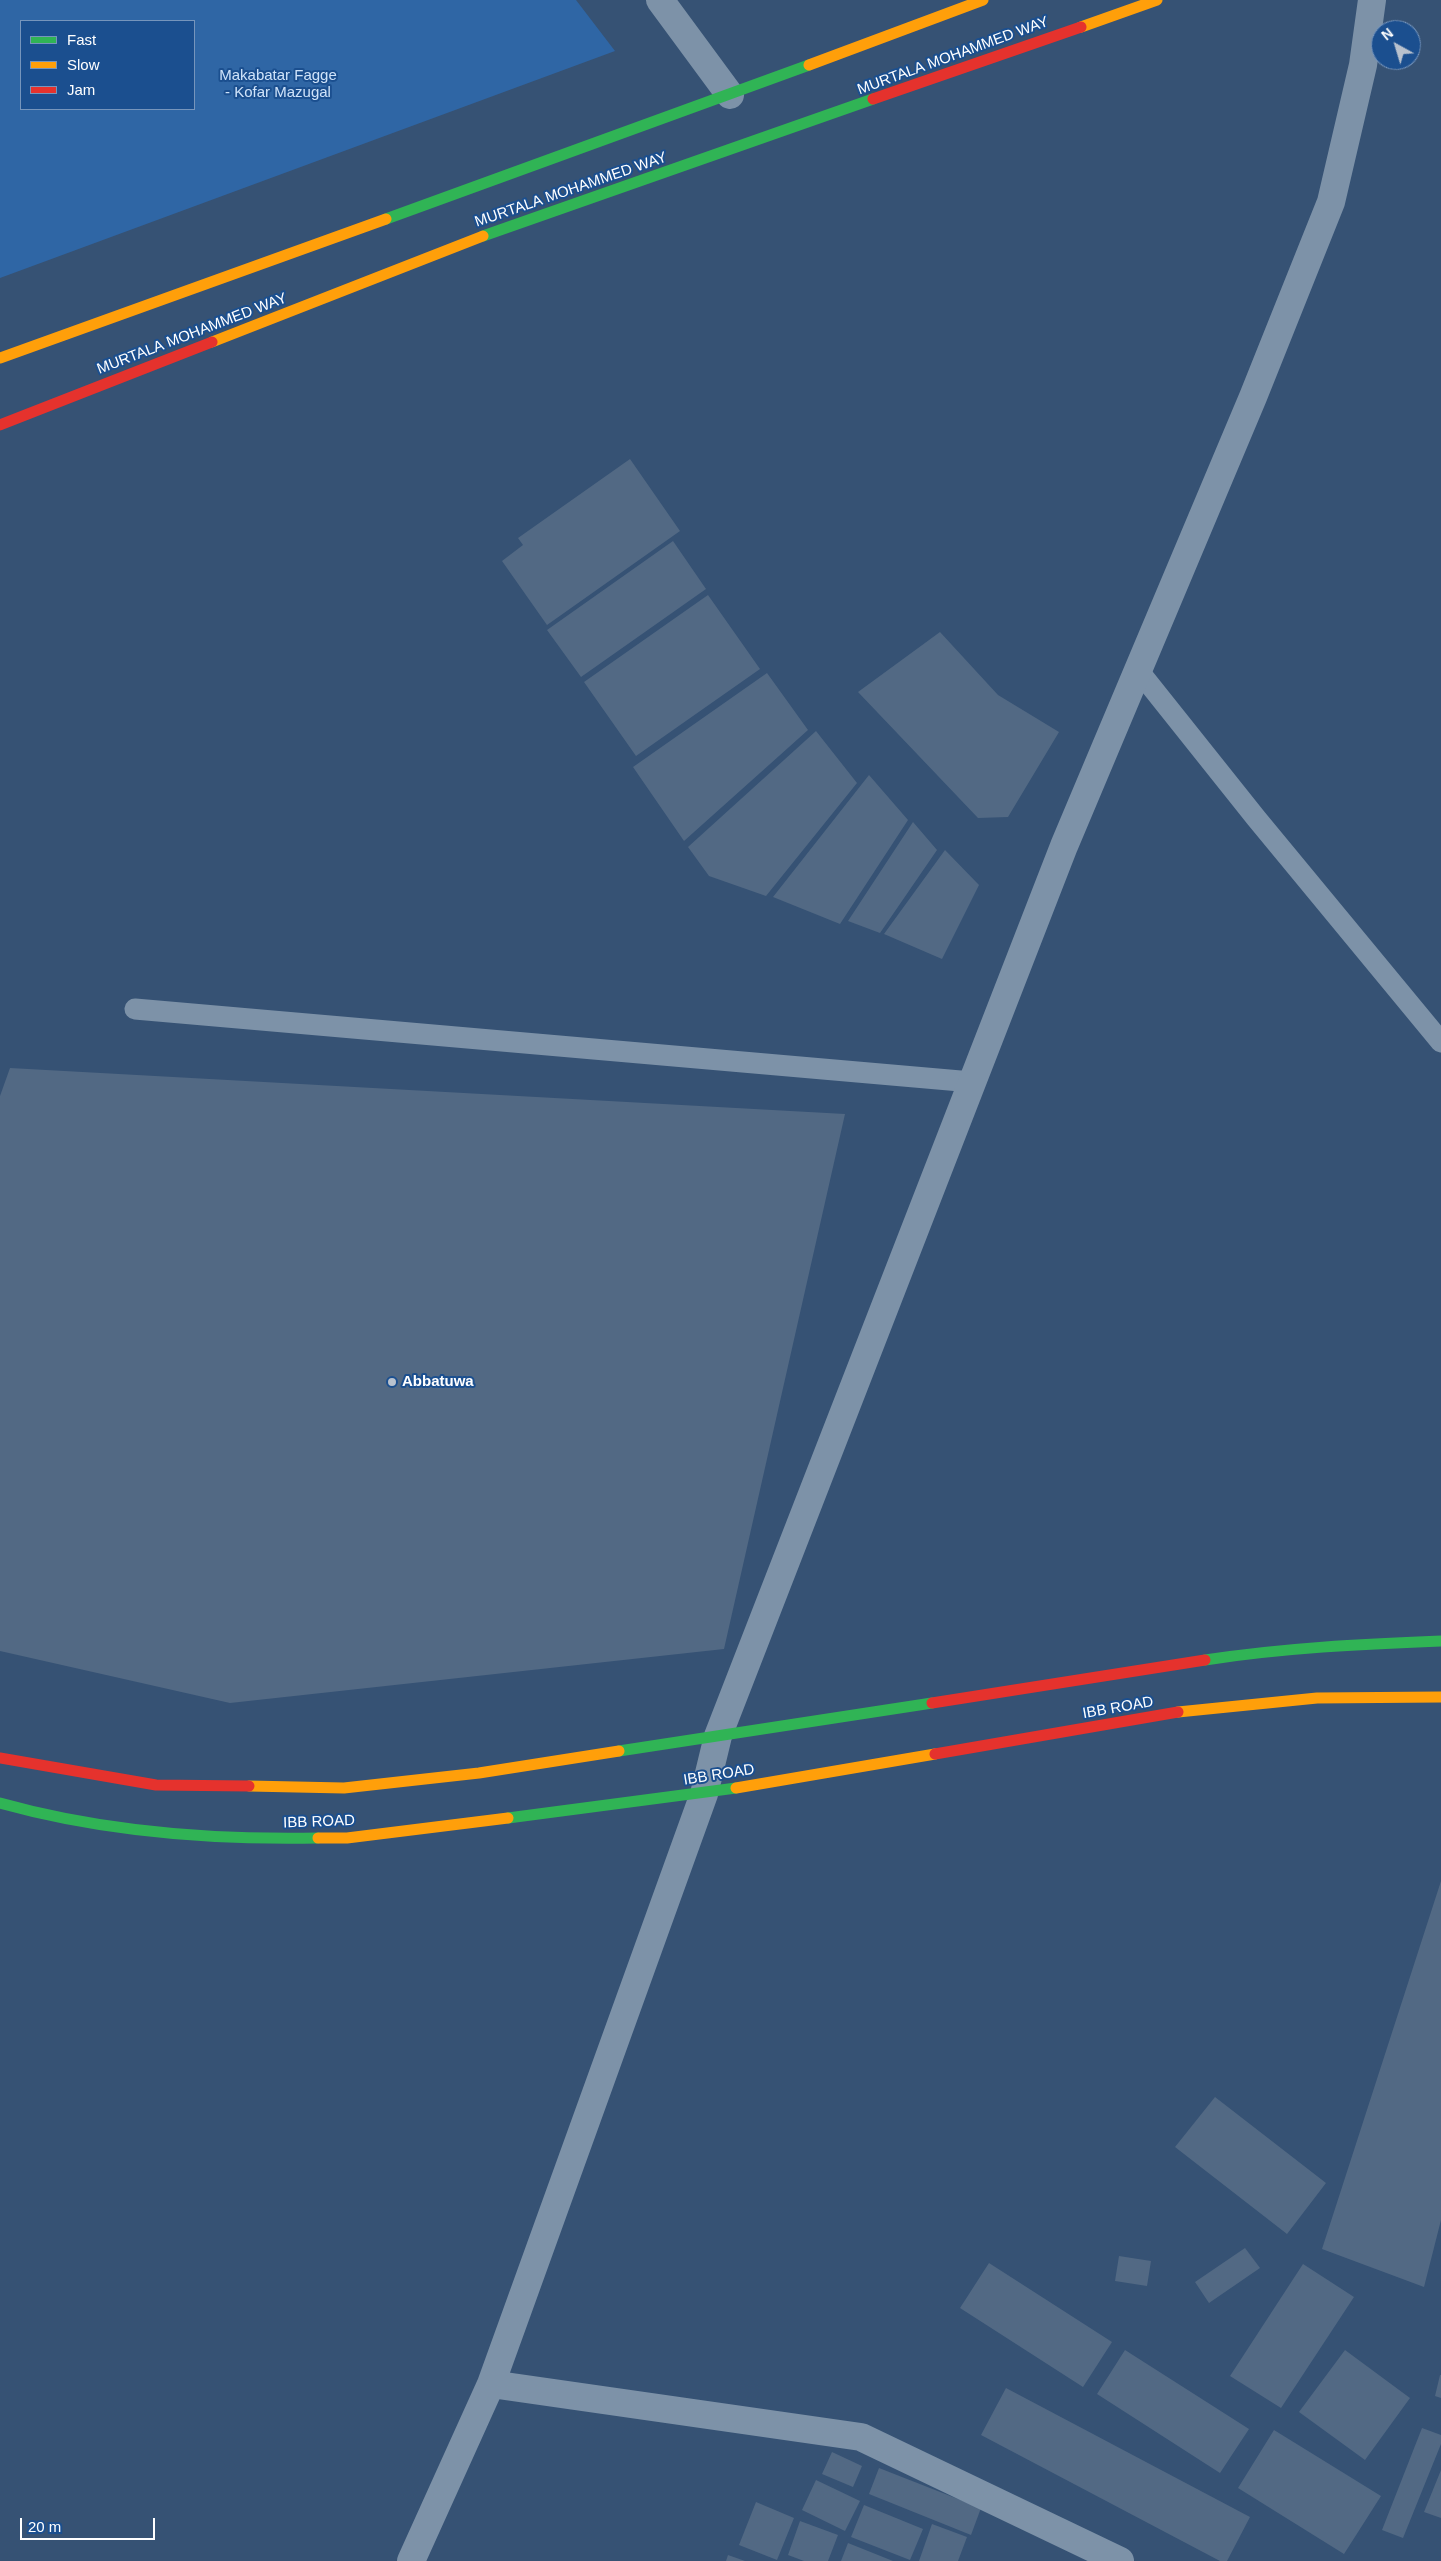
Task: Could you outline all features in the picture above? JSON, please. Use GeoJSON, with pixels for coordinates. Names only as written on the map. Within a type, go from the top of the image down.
{"type":"FeatureCollection","features":[{"type":"Feature","properties":{"kind":"main road"},"geometry":{"type":"LineString","coordinates":[[0,358],[730,95],[983,0]]}},
{"type":"Feature","properties":{"kind":"main road","name":"MURTALA MOHAMMED WAY"},"geometry":{"type":"LineString","coordinates":[[0,425],[493,232],[1157,0]]}},
{"type":"Feature","properties":{"kind":"main road"},"geometry":{"type":"LineString","coordinates":[[0,1758],[156,1785],[344,1788],[479,1774],[1246,1654],[1379,1643],[1441,1641]]}},
{"type":"Feature","properties":{"kind":"main road","name":"IBB ROAD"},"geometry":{"type":"LineString","coordinates":[[0,1803],[39,1814],[108,1826],[186,1835],[265,1839],[347,1838],[704,1794],[1204,1708],[1317,1698],[1441,1697]]}},
{"type":"Feature","properties":{"kind":"street"},"geometry":{"type":"LineString","coordinates":[[660,0],[730,95]]}},
{"type":"Feature","properties":{"kind":"street"},"geometry":{"type":"LineString","coordinates":[[411,2561],[491,2384],[704,1794],[718,1736],[1064,846],[1250,406],[1331,202],[1363,65],[1372,0]]}},
{"type":"Feature","properties":{"kind":"street"},"geometry":{"type":"LineString","coordinates":[[491,2384],[861,2437],[1120,2561]]}},
{"type":"Feature","properties":{"kind":"lane"},"geometry":{"type":"LineString","coordinates":[[1138,670],[1256,818],[1441,1042]]}},
{"type":"Feature","properties":{"kind":"lane"},"geometry":{"type":"LineString","coordinates":[[135,1009],[972,1082]]}},
{"type":"Feature","properties":{"kind":"green space","name":"Makabatar Fagge - Kofar Mazugal"},"geometry":{"type":"Polygon","coordinates":[[[0,0],[576,0],[615,51],[0,278],[0,0]]]}},
{"type":"Feature","properties":{"kind":"building"},"geometry":{"type":"Polygon","coordinates":[[[630,459],[680,531],[547,625],[502,561],[523,545],[518,538],[630,459]]]}},
{"type":"Feature","properties":{"kind":"building"},"geometry":{"type":"Polygon","coordinates":[[[673,541],[706,589],[581,677],[547,630],[673,541]]]}},
{"type":"Feature","properties":{"kind":"building"},"geometry":{"type":"Polygon","coordinates":[[[708,595],[760,669],[636,756],[584,682],[708,595]]]}},
{"type":"Feature","properties":{"kind":"building"},"geometry":{"type":"Polygon","coordinates":[[[940,632],[998,695],[1059,732],[1008,817],[978,818],[858,692],[940,632]]]}},
{"type":"Feature","properties":{"kind":"building"},"geometry":{"type":"Polygon","coordinates":[[[767,673],[808,730],[684,841],[633,767],[767,673]]]}},
{"type":"Feature","properties":{"kind":"building"},"geometry":{"type":"Polygon","coordinates":[[[816,731],[857,783],[766,896],[709,876],[688,847],[816,731]]]}},
{"type":"Feature","properties":{"kind":"building"},"geometry":{"type":"Polygon","coordinates":[[[869,775],[908,820],[840,924],[773,897],[869,775]]]}},
{"type":"Feature","properties":{"kind":"building"},"geometry":{"type":"Polygon","coordinates":[[[913,822],[937,850],[880,933],[848,921],[913,822]]]}},
{"type":"Feature","properties":{"kind":"building"},"geometry":{"type":"Polygon","coordinates":[[[945,850],[979,885],[942,959],[884,934],[945,850]]]}},
{"type":"Feature","properties":{"kind":"building","name":"Abbatuwa"},"geometry":{"type":"Polygon","coordinates":[[[10,1068],[845,1114],[724,1649],[230,1703],[0,1651],[0,1096],[10,1068]]]}},
{"type":"Feature","properties":{"kind":"building"},"geometry":{"type":"Polygon","coordinates":[[[1441,1881],[1441,2220],[1424,2287],[1322,2249],[1441,1881]]]}},
{"type":"Feature","properties":{"kind":"building"},"geometry":{"type":"Polygon","coordinates":[[[1215,2097],[1326,2183],[1287,2234],[1175,2147],[1215,2097]]]}},
{"type":"Feature","properties":{"kind":"building"},"geometry":{"type":"Polygon","coordinates":[[[1245,2248],[1260,2268],[1209,2303],[1195,2282],[1245,2248]]]}},
{"type":"Feature","properties":{"kind":"building"},"geometry":{"type":"Polygon","coordinates":[[[1119,2256],[1151,2261],[1147,2286],[1115,2281],[1119,2256]]]}},
{"type":"Feature","properties":{"kind":"building"},"geometry":{"type":"Polygon","coordinates":[[[989,2263],[1112,2342],[1083,2387],[960,2308],[989,2263]]]}},
{"type":"Feature","properties":{"kind":"building"},"geometry":{"type":"Polygon","coordinates":[[[1303,2264],[1354,2297],[1281,2408],[1230,2376],[1303,2264]]]}},
{"type":"Feature","properties":{"kind":"building"},"geometry":{"type":"Polygon","coordinates":[[[1125,2350],[1249,2429],[1220,2473],[1097,2394],[1125,2350]]]}},
{"type":"Feature","properties":{"kind":"building"},"geometry":{"type":"Polygon","coordinates":[[[1345,2350],[1410,2398],[1365,2460],[1299,2412],[1345,2350]]]}},
{"type":"Feature","properties":{"kind":"building"},"geometry":{"type":"Polygon","coordinates":[[[1441,2375],[1441,2398],[1435,2396],[1441,2375]]]}},
{"type":"Feature","properties":{"kind":"building"},"geometry":{"type":"Polygon","coordinates":[[[1006,2388],[1250,2517],[1227,2561],[1220,2561],[981,2435],[1006,2388]]]}},
{"type":"Feature","properties":{"kind":"building"},"geometry":{"type":"Polygon","coordinates":[[[1422,2428],[1441,2435],[1441,2444],[1403,2538],[1382,2530],[1422,2428]]]}},
{"type":"Feature","properties":{"kind":"building"},"geometry":{"type":"Polygon","coordinates":[[[1274,2430],[1381,2496],[1344,2554],[1238,2488],[1274,2430]]]}},
{"type":"Feature","properties":{"kind":"building"},"geometry":{"type":"Polygon","coordinates":[[[832,2452],[862,2466],[853,2487],[822,2474],[832,2452]]]}},
{"type":"Feature","properties":{"kind":"building"},"geometry":{"type":"Polygon","coordinates":[[[879,2468],[981,2508],[971,2535],[869,2494],[879,2468]]]}},
{"type":"Feature","properties":{"kind":"building"},"geometry":{"type":"Polygon","coordinates":[[[1441,2470],[1441,2518],[1424,2512],[1441,2470]]]}},
{"type":"Feature","properties":{"kind":"building"},"geometry":{"type":"Polygon","coordinates":[[[816,2480],[860,2501],[845,2531],[802,2510],[816,2480]]]}},
{"type":"Feature","properties":{"kind":"building"},"geometry":{"type":"Polygon","coordinates":[[[756,2502],[794,2518],[777,2560],[739,2545],[756,2502]]]}},
{"type":"Feature","properties":{"kind":"building"},"geometry":{"type":"Polygon","coordinates":[[[864,2505],[923,2529],[910,2560],[851,2537],[864,2505]]]}},
{"type":"Feature","properties":{"kind":"building"},"geometry":{"type":"Polygon","coordinates":[[[800,2521],[838,2535],[828,2561],[804,2561],[788,2555],[800,2521]]]}},
{"type":"Feature","properties":{"kind":"building"},"geometry":{"type":"Polygon","coordinates":[[[932,2524],[967,2537],[958,2561],[919,2561],[932,2524]]]}},
{"type":"Feature","properties":{"kind":"building"},"geometry":{"type":"Polygon","coordinates":[[[848,2543],[893,2561],[841,2561],[848,2543]]]}},
{"type":"Feature","properties":{"kind":"building"},"geometry":{"type":"Polygon","coordinates":[[[728,2555],[745,2561],[726,2561],[728,2555]]]}},
{"type":"Feature","properties":{"kind":"traffic: fast"},"geometry":{"type":"LineString","coordinates":[[386,219],[809,65]]}},
{"type":"Feature","properties":{"kind":"traffic: fast"},"geometry":{"type":"LineString","coordinates":[[483,236],[873,99]]}},
{"type":"Feature","properties":{"kind":"traffic: fast"},"geometry":{"type":"LineString","coordinates":[[1205,1660],[1323,1647],[1441,1641]]}},
{"type":"Feature","properties":{"kind":"traffic: fast"},"geometry":{"type":"LineString","coordinates":[[619,1751],[932,1703]]}},
{"type":"Feature","properties":{"kind":"traffic: fast"},"geometry":{"type":"LineString","coordinates":[[508,1818],[736,1788]]}},
{"type":"Feature","properties":{"kind":"traffic: fast"},"geometry":{"type":"LineString","coordinates":[[0,1803],[77,1821],[157,1832],[238,1837],[318,1838]]}},
{"type":"Feature","properties":{"kind":"traffic: slow"},"geometry":{"type":"LineString","coordinates":[[809,65],[983,0]]}},
{"type":"Feature","properties":{"kind":"traffic: slow"},"geometry":{"type":"LineString","coordinates":[[1081,27],[1157,0]]}},
{"type":"Feature","properties":{"kind":"traffic: slow"},"geometry":{"type":"LineString","coordinates":[[0,358],[386,219]]}},
{"type":"Feature","properties":{"kind":"traffic: slow"},"geometry":{"type":"LineString","coordinates":[[212,342],[483,236]]}},
{"type":"Feature","properties":{"kind":"traffic: slow"},"geometry":{"type":"LineString","coordinates":[[1178,1712],[1317,1698],[1441,1697]]}},
{"type":"Feature","properties":{"kind":"traffic: slow"},"geometry":{"type":"LineString","coordinates":[[249,1786],[344,1788],[479,1773],[619,1751]]}},
{"type":"Feature","properties":{"kind":"traffic: slow"},"geometry":{"type":"LineString","coordinates":[[736,1788],[935,1754]]}},
{"type":"Feature","properties":{"kind":"traffic: slow"},"geometry":{"type":"LineString","coordinates":[[318,1838],[347,1838],[508,1818]]}},
{"type":"Feature","properties":{"kind":"traffic: jam"},"geometry":{"type":"LineString","coordinates":[[873,99],[1081,27]]}},
{"type":"Feature","properties":{"kind":"traffic: jam"},"geometry":{"type":"LineString","coordinates":[[0,425],[212,342]]}},
{"type":"Feature","properties":{"kind":"traffic: jam"},"geometry":{"type":"LineString","coordinates":[[932,1703],[1205,1660]]}},
{"type":"Feature","properties":{"kind":"traffic: jam"},"geometry":{"type":"LineString","coordinates":[[935,1754],[1178,1712]]}},
{"type":"Feature","properties":{"kind":"traffic: jam"},"geometry":{"type":"LineString","coordinates":[[0,1758],[156,1785],[249,1786]]}},
{"type":"Feature","properties":{"kind":"place","name":"Abbatuwa"},"geometry":{"type":"Point","coordinates":[392,1382]}}]}
